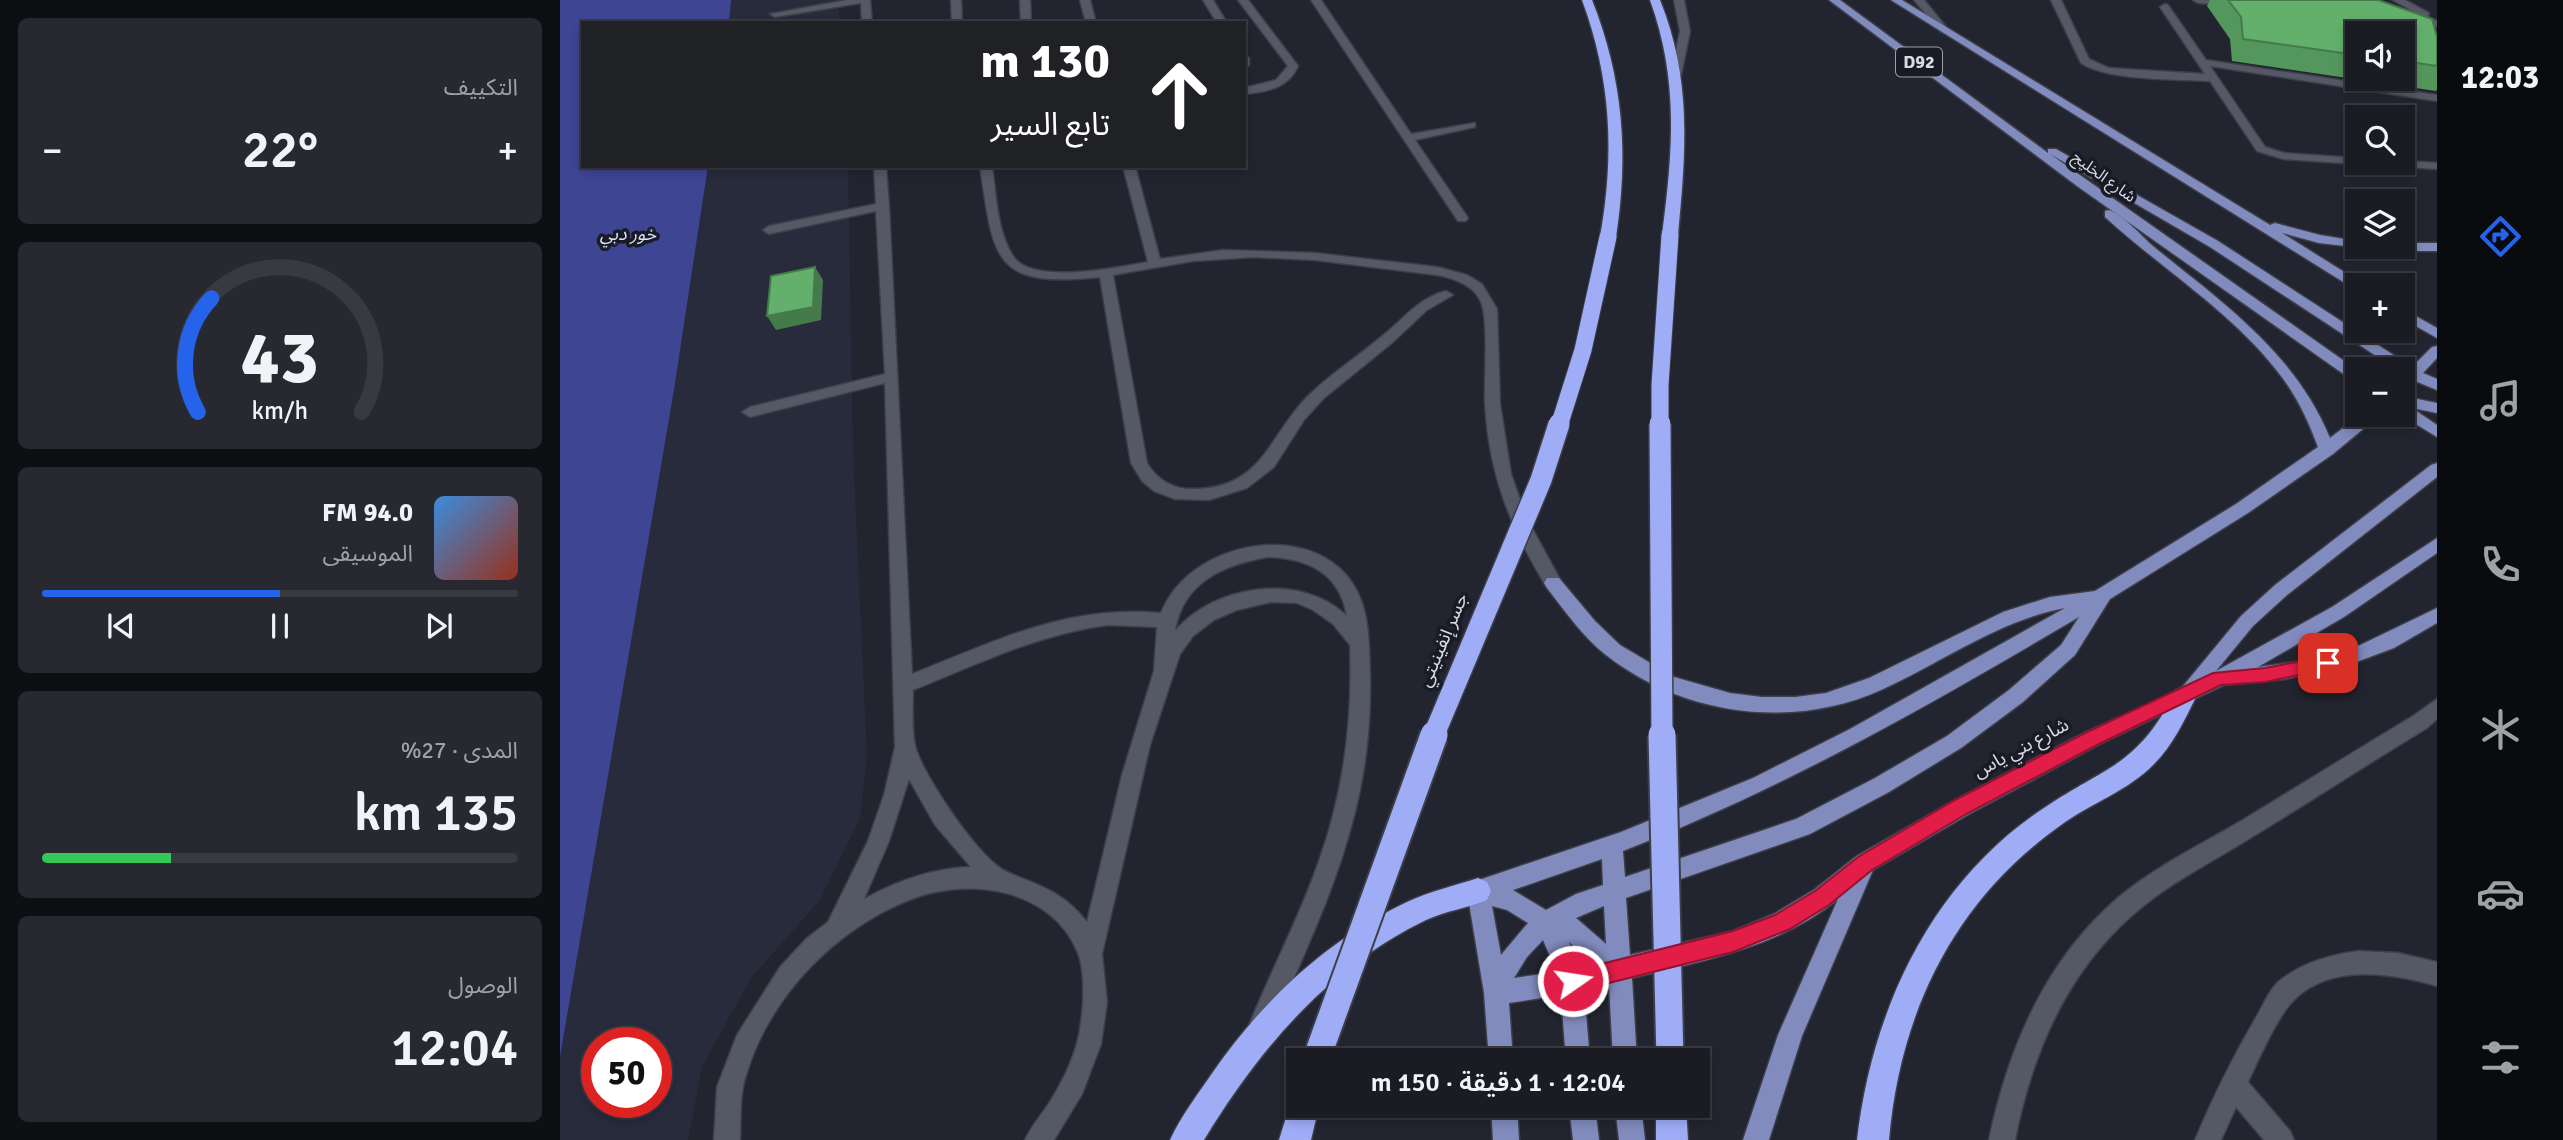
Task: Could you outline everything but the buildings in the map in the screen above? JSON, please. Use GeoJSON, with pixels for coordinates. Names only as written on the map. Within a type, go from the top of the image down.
{"type":"FeatureCollection","features":[{"type":"Feature","properties":{"kind":"highway","name":"جسر إنفينيتي"},"geometry":{"type":"LineString","coordinates":[[1321,1048],[1429,747],[1541,480],[1583,349],[1616,198],[1617,123],[1608,63],[1587,0]]}},
{"type":"Feature","properties":{"kind":"highway"},"geometry":{"type":"LineString","coordinates":[[1655,0],[1667,32],[1676,75],[1680,122],[1660,385],[1662,770],[1670,1048]]}},
{"type":"Feature","properties":{"kind":"highway"},"geometry":{"type":"LineString","coordinates":[[1873,1140],[1880,1082],[1898,1021],[1921,967],[1949,920],[2016,845],[2054,816],[2121,778],[2143,761],[2161,741],[2184,696]]}},
{"type":"Feature","properties":{"kind":"highway"},"geometry":{"type":"LineString","coordinates":[[1186,1140],[1212,1095],[1305,985],[1360,942],[1419,910],[1478,891]]}},
{"type":"Feature","properties":{"kind":"highway"},"geometry":{"type":"LineString","coordinates":[[1295,1140],[1301,1118]]}},
{"type":"Feature","properties":{"kind":"highway"},"geometry":{"type":"LineString","coordinates":[[1671,1118],[1672,1140]]}},
{"type":"Feature","properties":{"kind":"main road","name":"شارع الخليج"},"geometry":{"type":"LineString","coordinates":[[1834,0],[2081,183],[2345,369]]}},
{"type":"Feature","properties":{"kind":"main road","name":"شارع الخليج"},"geometry":{"type":"LineString","coordinates":[[1896,0],[2345,277]]}},
{"type":"Feature","properties":{"kind":"main road"},"geometry":{"type":"LineString","coordinates":[[2003,126],[2104,179],[2214,244],[2375,357]]}},
{"type":"Feature","properties":{"kind":"main road"},"geometry":{"type":"LineString","coordinates":[[2081,183],[2129,233],[2245,327],[2277,359],[2308,403],[2327,450]]}},
{"type":"Feature","properties":{"kind":"main road"},"geometry":{"type":"LineString","coordinates":[[2248,218],[2295,233],[2345,243]]}},
{"type":"Feature","properties":{"kind":"main road"},"geometry":{"type":"LineString","coordinates":[[2415,247],[2437,247]]}},
{"type":"Feature","properties":{"kind":"main road"},"geometry":{"type":"LineString","coordinates":[[2415,320],[2437,334]]}},
{"type":"Feature","properties":{"kind":"main road"},"geometry":{"type":"LineString","coordinates":[[2415,373],[2437,350]]}},
{"type":"Feature","properties":{"kind":"main road"},"geometry":{"type":"LineString","coordinates":[[2415,381],[2437,385]]}},
{"type":"Feature","properties":{"kind":"main road"},"geometry":{"type":"LineString","coordinates":[[2415,403],[2437,408]]}},
{"type":"Feature","properties":{"kind":"main road"},"geometry":{"type":"LineString","coordinates":[[2415,417],[2437,432]]}},
{"type":"Feature","properties":{"kind":"main road"},"geometry":{"type":"LineString","coordinates":[[1478,891],[1612,846],[1760,785],[1826,752],[2194,542],[2327,450],[2355,427]]}},
{"type":"Feature","properties":{"kind":"main road"},"geometry":{"type":"LineString","coordinates":[[2184,696],[2214,657],[2272,598],[2437,469]]}},
{"type":"Feature","properties":{"kind":"main road","name":"شارع بني ياس"},"geometry":{"type":"LineString","coordinates":[[1496,993],[1573,981],[1733,942],[1782,922],[1822,898],[1865,863],[1962,807],[2219,678],[2339,612],[2437,544]]}},
{"type":"Feature","properties":{"kind":"main road"},"geometry":{"type":"LineString","coordinates":[[1553,583],[1613,650],[1656,678],[1715,697],[1773,705],[1801,704],[1854,693],[2008,617],[2038,607],[2103,596]]}},
{"type":"Feature","properties":{"kind":"main road"},"geometry":{"type":"LineString","coordinates":[[1496,993],[1504,968],[1522,943],[1551,919],[1614,892],[1802,827],[1954,742],[2016,696],[2068,650],[2103,596]]}},
{"type":"Feature","properties":{"kind":"main road"},"geometry":{"type":"LineString","coordinates":[[2219,678],[2265,675],[2347,658],[2382,645],[2437,615]]}},
{"type":"Feature","properties":{"kind":"main road"},"geometry":{"type":"LineString","coordinates":[[1612,846],[1624,1048]]}},
{"type":"Feature","properties":{"kind":"main road"},"geometry":{"type":"LineString","coordinates":[[1756,1140],[1790,1035],[1865,863]]}},
{"type":"Feature","properties":{"kind":"main road"},"geometry":{"type":"LineString","coordinates":[[1478,891],[1503,896],[1551,919],[1618,970]]}},
{"type":"Feature","properties":{"kind":"main road"},"geometry":{"type":"LineString","coordinates":[[1478,891],[1496,993],[1500,1048]]}},
{"type":"Feature","properties":{"kind":"main road"},"geometry":{"type":"LineString","coordinates":[[1551,919],[1573,981],[1577,1048]]}},
{"type":"Feature","properties":{"kind":"main road"},"geometry":{"type":"LineString","coordinates":[[1505,1118],[1506,1140]]}},
{"type":"Feature","properties":{"kind":"main road"},"geometry":{"type":"LineString","coordinates":[[1583,1118],[1586,1140]]}},
{"type":"Feature","properties":{"kind":"main road"},"geometry":{"type":"LineString","coordinates":[[1629,1118],[1632,1140]]}},
{"type":"Feature","properties":{"kind":"street"},"geometry":{"type":"LineString","coordinates":[[775,14],[864,0],[867,21]]}},
{"type":"Feature","properties":{"kind":"street"},"geometry":{"type":"LineString","coordinates":[[956,0],[957,21]]}},
{"type":"Feature","properties":{"kind":"street"},"geometry":{"type":"LineString","coordinates":[[1025,0],[1026,21]]}},
{"type":"Feature","properties":{"kind":"street"},"geometry":{"type":"LineString","coordinates":[[1086,0],[1091,21]]}},
{"type":"Feature","properties":{"kind":"street"},"geometry":{"type":"LineString","coordinates":[[1209,0],[1221,21]]}},
{"type":"Feature","properties":{"kind":"street"},"geometry":{"type":"LineString","coordinates":[[1243,0],[1293,66],[1291,74],[1282,81],[1246,90]]}},
{"type":"Feature","properties":{"kind":"street"},"geometry":{"type":"LineString","coordinates":[[1316,0],[1462,218]]}},
{"type":"Feature","properties":{"kind":"street"},"geometry":{"type":"LineString","coordinates":[[1676,75],[1684,43],[1684,19],[1679,0]]}},
{"type":"Feature","properties":{"kind":"street"},"geometry":{"type":"LineString","coordinates":[[1919,0],[1944,30]]}},
{"type":"Feature","properties":{"kind":"street"},"geometry":{"type":"LineString","coordinates":[[2056,0],[2085,61],[2094,67],[2109,71],[2213,78]]}},
{"type":"Feature","properties":{"kind":"street"},"geometry":{"type":"LineString","coordinates":[[2198,0],[2247,3]]}},
{"type":"Feature","properties":{"kind":"street"},"geometry":{"type":"LineString","coordinates":[[2395,4],[2437,24]]}},
{"type":"Feature","properties":{"kind":"street"},"geometry":{"type":"LineString","coordinates":[[2165,7],[2261,149],[2283,156],[2345,160]]}},
{"type":"Feature","properties":{"kind":"street"},"geometry":{"type":"LineString","coordinates":[[2415,27],[2437,36]]}},
{"type":"Feature","properties":{"kind":"street"},"geometry":{"type":"LineString","coordinates":[[2202,62],[2437,98]]}},
{"type":"Feature","properties":{"kind":"street"},"geometry":{"type":"LineString","coordinates":[[1408,138],[1471,125]]}},
{"type":"Feature","properties":{"kind":"street"},"geometry":{"type":"LineString","coordinates":[[2415,165],[2437,166]]}},
{"type":"Feature","properties":{"kind":"street"},"geometry":{"type":"LineString","coordinates":[[836,930],[864,879],[885,832],[898,787],[905,747],[892,377],[880,168]]}},
{"type":"Feature","properties":{"kind":"street"},"geometry":{"type":"LineString","coordinates":[[986,168],[1002,247],[1008,261],[1024,271],[1048,276],[1228,254],[1280,254],[1437,271],[1461,277],[1478,288],[1490,309],[1494,410],[1508,494],[1519,523],[1553,583]]}},
{"type":"Feature","properties":{"kind":"street"},"geometry":{"type":"LineString","coordinates":[[1130,168],[1155,264]]}},
{"type":"Feature","properties":{"kind":"street"},"geometry":{"type":"LineString","coordinates":[[769,230],[883,206]]}},
{"type":"Feature","properties":{"kind":"street"},"geometry":{"type":"LineString","coordinates":[[1106,271],[1139,463],[1151,482],[1162,488],[1192,495],[1226,491],[1255,477],[1265,467],[1298,418],[1329,385],[1388,339],[1432,299],[1446,295]]}},
{"type":"Feature","properties":{"kind":"street"},"geometry":{"type":"LineString","coordinates":[[750,412],[892,377]]}},
{"type":"Feature","properties":{"kind":"street"},"geometry":{"type":"LineString","coordinates":[[1163,672],[1167,621],[1178,596],[1199,574],[1227,559],[1258,551],[1289,551],[1317,559],[1338,575],[1351,596],[1359,645],[1361,698],[1356,756],[1343,819],[1320,887],[1287,959],[1256,1040]]}},
{"type":"Feature","properties":{"kind":"street"},"geometry":{"type":"LineString","coordinates":[[1090,954],[1142,741],[1163,672],[1178,640],[1206,615],[1241,599],[1279,594],[1314,601],[1343,619],[1359,645]]}},
{"type":"Feature","properties":{"kind":"street"},"geometry":{"type":"LineString","coordinates":[[903,686],[1074,623],[1137,617],[1167,621]]}},
{"type":"Feature","properties":{"kind":"street"},"geometry":{"type":"LineString","coordinates":[[2002,1140],[2025,1053],[2053,994],[2087,945],[2111,920],[2127,905],[2174,873],[2420,722],[2437,707]]}},
{"type":"Feature","properties":{"kind":"street"},"geometry":{"type":"LineString","coordinates":[[905,747],[919,782],[939,817],[965,849],[998,879]]}},
{"type":"Feature","properties":{"kind":"street"},"geometry":{"type":"LineString","coordinates":[[727,1140],[730,1086],[753,1027],[790,973],[836,930],[877,904],[918,886],[960,878],[998,879],[1039,892],[1070,917],[1090,954],[1096,1000],[1087,1055],[1045,1140]]}},
{"type":"Feature","properties":{"kind":"street"},"geometry":{"type":"LineString","coordinates":[[2208,1140],[2283,993],[2316,971],[2358,962],[2408,965],[2437,974]]}},
{"type":"Feature","properties":{"kind":"street"},"geometry":{"type":"LineString","coordinates":[[2234,1085],[2281,1140]]}},
{"type":"Feature","properties":{"kind":"street"},"geometry":{"type":"LineString","coordinates":[[1038,1140],[1060,1113]]}},
{"type":"Feature","properties":{"kind":"shaded area"},"geometry":{"type":"Polygon","coordinates":[[[731,0],[838,0],[840,21],[729,21],[731,0]]]}},
{"type":"Feature","properties":{"kind":"shaded area"},"geometry":{"type":"Polygon","coordinates":[[[708,168],[848,168],[853,451],[867,756],[860,818],[820,900],[751,978],[702,1067],[688,1140],[560,1140],[560,1057],[674,390],[708,168]]]}},
{"type":"Feature","properties":{"kind":"water","name":"خور دبي"},"geometry":{"type":"Polygon","coordinates":[[[560,0],[731,0],[729,21],[581,21],[581,168],[708,168],[674,390],[560,1057],[560,0]]]}},
{"type":"Feature","properties":{"kind":"route"},"geometry":{"type":"LineString","coordinates":[[1573,981],[1733,942],[1782,922],[1822,898],[1865,863],[1962,807],[2093,738],[2219,678],[2265,675],[2328,663]]}}]}
